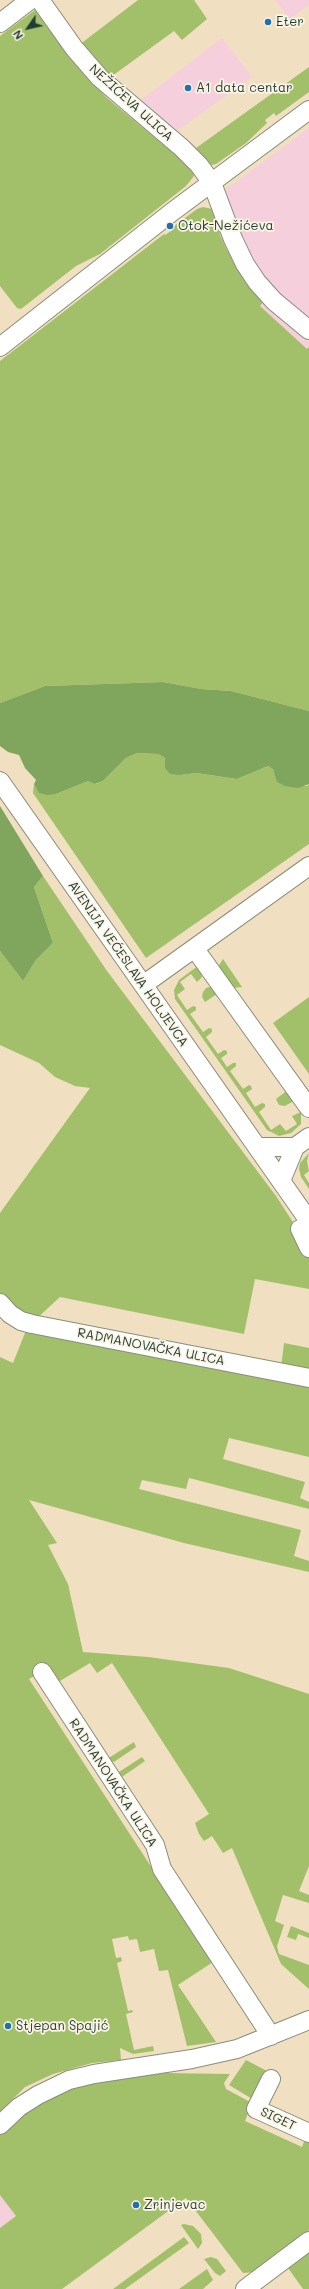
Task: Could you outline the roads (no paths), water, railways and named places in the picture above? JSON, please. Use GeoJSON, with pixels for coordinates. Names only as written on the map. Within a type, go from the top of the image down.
{"type":"FeatureCollection","features":[{"type":"Feature","properties":{"kind":"street"},"geometry":{"type":"LineString","coordinates":[[0,23],[30,0]]}},
{"type":"Feature","properties":{"kind":"street","name":"NEŽIĆEVA ULICA"},"geometry":{"type":"LineString","coordinates":[[40,0],[74,48],[100,78],[188,154],[212,183],[233,239],[245,264],[257,282],[274,301],[309,330]]}},
{"type":"Feature","properties":{"kind":"street"},"geometry":{"type":"LineString","coordinates":[[0,347],[309,110]]}},
{"type":"Feature","properties":{"kind":"street","name":"AVENIJA VEĆESLAVA HOLJEVCA"},"geometry":{"type":"LineString","coordinates":[[0,781],[281,1181],[305,1225]]}},
{"type":"Feature","properties":{"kind":"street"},"geometry":{"type":"LineString","coordinates":[[143,985],[309,866]]}},
{"type":"Feature","properties":{"kind":"street"},"geometry":{"type":"LineString","coordinates":[[195,948],[309,1108]]}},
{"type":"Feature","properties":{"kind":"street"},"geometry":{"type":"LineString","coordinates":[[257,1147],[302,1142]]}},
{"type":"Feature","properties":{"kind":"street"},"geometry":{"type":"LineString","coordinates":[[281,1181],[302,1142]]}},
{"type":"Feature","properties":{"kind":"street"},"geometry":{"type":"LineString","coordinates":[[305,1225],[309,1248]]}},
{"type":"Feature","properties":{"kind":"street","name":"RADMANOVAČKA ULICA"},"geometry":{"type":"LineString","coordinates":[[0,1303],[10,1314],[21,1321],[32,1324],[309,1378]]}},
{"type":"Feature","properties":{"kind":"street","name":"RADMANOVAČKA ULICA"},"geometry":{"type":"LineString","coordinates":[[42,1672],[154,1845],[162,1869],[272,2036]]}},
{"type":"Feature","properties":{"kind":"street"},"geometry":{"type":"LineString","coordinates":[[0,2126],[19,2107],[38,2095],[70,2080],[94,2074],[199,2057],[237,2049],[309,2020]]}},
{"type":"Feature","properties":{"kind":"street","name":"SIGET"},"geometry":{"type":"LineString","coordinates":[[271,2079],[256,2109],[309,2133]]}},
{"type":"Feature","properties":{"kind":"street"},"geometry":{"type":"LineString","coordinates":[[245,2289],[309,2241]]}},
{"type":"Feature","properties":{"kind":"place","name":"Eter"},"geometry":{"type":"Point","coordinates":[268,22]}},
{"type":"Feature","properties":{"kind":"place","name":"A1 data centar"},"geometry":{"type":"Point","coordinates":[188,88]}},
{"type":"Feature","properties":{"kind":"place","name":"Otok-Nežićeva"},"geometry":{"type":"Point","coordinates":[170,226]}},
{"type":"Feature","properties":{"kind":"place","name":"Stjepan Spajić"},"geometry":{"type":"Point","coordinates":[8,2026]}},
{"type":"Feature","properties":{"kind":"place","name":"Zrinjevac"},"geometry":{"type":"Point","coordinates":[136,2205]}}]}
